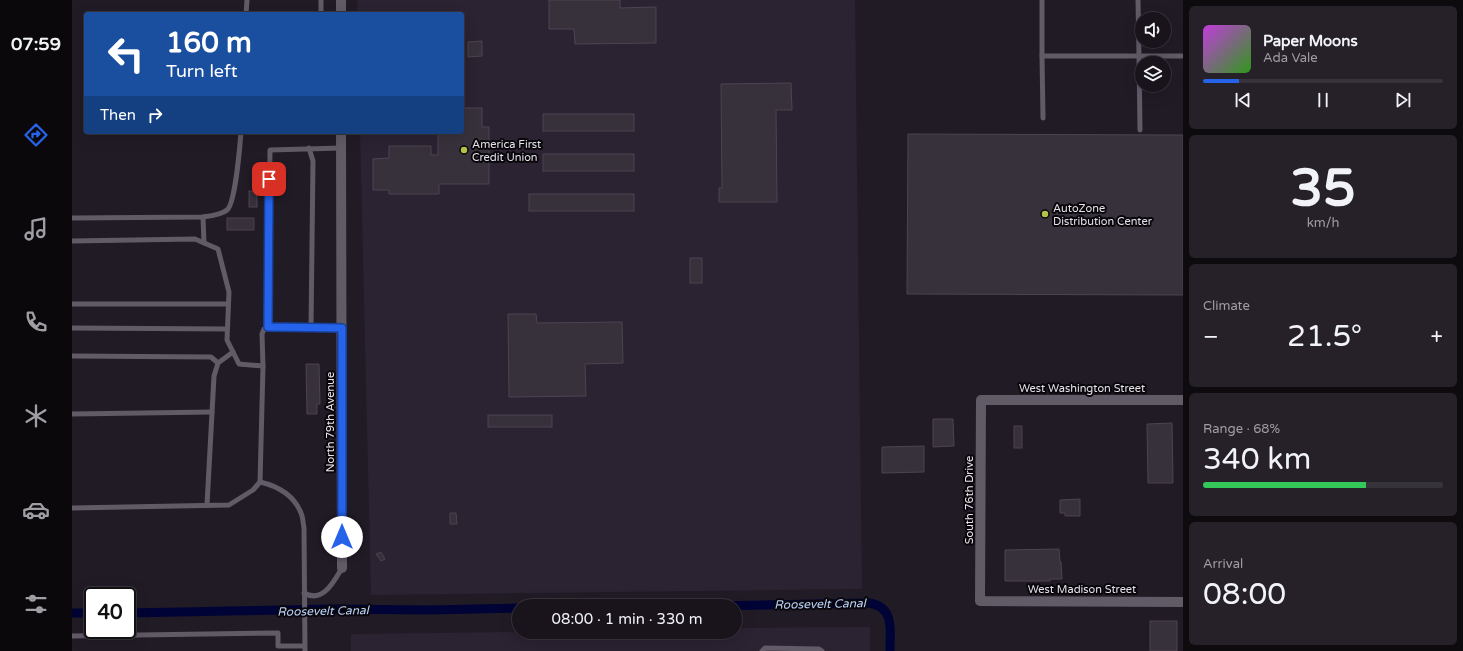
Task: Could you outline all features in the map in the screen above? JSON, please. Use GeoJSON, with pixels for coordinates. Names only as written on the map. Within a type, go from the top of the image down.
{"type":"FeatureCollection","features":[{"type":"Feature","properties":{"kind":"street"},"geometry":{"type":"LineString","coordinates":[[341,0],[341,12]]}},
{"type":"Feature","properties":{"kind":"street","name":"North 79th Avenue"},"geometry":{"type":"LineString","coordinates":[[341,134],[342,568]]}},
{"type":"Feature","properties":{"kind":"street","name":"West Washington Street"},"geometry":{"type":"LineString","coordinates":[[981,400],[1183,400]]}},
{"type":"Feature","properties":{"kind":"street","name":"South 76th Drive"},"geometry":{"type":"LineString","coordinates":[[980,601],[981,400]]}},
{"type":"Feature","properties":{"kind":"street","name":"West Madison Street"},"geometry":{"type":"LineString","coordinates":[[980,601],[1183,602]]}},
{"type":"Feature","properties":{"kind":"lane"},"geometry":{"type":"LineString","coordinates":[[246,0],[246,12]]}},
{"type":"Feature","properties":{"kind":"lane"},"geometry":{"type":"LineString","coordinates":[[321,0],[321,12]]}},
{"type":"Feature","properties":{"kind":"lane"},"geometry":{"type":"LineString","coordinates":[[1042,0],[1043,118]]}},
{"type":"Feature","properties":{"kind":"lane"},"geometry":{"type":"LineString","coordinates":[[1138,0],[1139,56]]}},
{"type":"Feature","properties":{"kind":"lane"},"geometry":{"type":"LineString","coordinates":[[1042,56],[1135,56]]}},
{"type":"Feature","properties":{"kind":"lane"},"geometry":{"type":"LineString","coordinates":[[1171,56],[1183,56]]}},
{"type":"Feature","properties":{"kind":"lane"},"geometry":{"type":"LineString","coordinates":[[1139,92],[1140,130]]}},
{"type":"Feature","properties":{"kind":"lane"},"geometry":{"type":"LineString","coordinates":[[72,218],[203,218],[223,213],[231,204],[241,134]]}},
{"type":"Feature","properties":{"kind":"lane"},"geometry":{"type":"LineString","coordinates":[[309,148],[313,161],[311,328]]}},
{"type":"Feature","properties":{"kind":"lane"},"geometry":{"type":"LineString","coordinates":[[268,327],[270,150],[342,148]]}},
{"type":"Feature","properties":{"kind":"lane"},"geometry":{"type":"LineString","coordinates":[[203,218],[204,243]]}},
{"type":"Feature","properties":{"kind":"lane"},"geometry":{"type":"LineString","coordinates":[[72,241],[195,239],[218,249],[228,292],[227,340],[239,364],[263,366]]}},
{"type":"Feature","properties":{"kind":"lane"},"geometry":{"type":"LineString","coordinates":[[72,304],[228,304]]}},
{"type":"Feature","properties":{"kind":"lane"},"geometry":{"type":"LineString","coordinates":[[72,328],[227,328]]}},
{"type":"Feature","properties":{"kind":"lane"},"geometry":{"type":"LineString","coordinates":[[72,508],[229,505],[253,490],[260,482],[263,366],[262,334],[264,328],[342,328]]}},
{"type":"Feature","properties":{"kind":"lane"},"geometry":{"type":"LineString","coordinates":[[207,505],[214,376],[218,363],[233,352]]}},
{"type":"Feature","properties":{"kind":"lane"},"geometry":{"type":"LineString","coordinates":[[72,356],[211,357],[218,363]]}},
{"type":"Feature","properties":{"kind":"lane"},"geometry":{"type":"LineString","coordinates":[[72,414],[212,412]]}},
{"type":"Feature","properties":{"kind":"lane"},"geometry":{"type":"LineString","coordinates":[[72,636],[278,633],[278,646],[304,648],[304,528],[301,512],[288,495],[272,485],[260,482]]}},
{"type":"Feature","properties":{"kind":"lane"},"geometry":{"type":"LineString","coordinates":[[304,593],[309,596],[319,595],[328,590],[342,568]]}},
{"type":"Feature","properties":{"kind":"lane"},"geometry":{"type":"LineString","coordinates":[[762,651],[765,648],[819,648],[822,651]]}},
{"type":"Feature","properties":{"kind":"shaded area"},"geometry":{"type":"Polygon","coordinates":[[[357,0],[855,0],[862,589],[371,595],[360,134],[464,134],[464,12],[358,12],[357,0]]]}},
{"type":"Feature","properties":{"kind":"shaded area"},"geometry":{"type":"Polygon","coordinates":[[[870,627],[870,651],[351,651],[351,634],[512,632],[512,639],[742,639],[742,628],[870,627]]]}},
{"type":"Feature","properties":{"kind":"building"},"geometry":{"type":"Polygon","coordinates":[[[549,0],[620,0],[620,8],[656,7],[656,43],[575,44],[574,29],[549,29],[549,0]]]}},
{"type":"Feature","properties":{"kind":"building"},"geometry":{"type":"Polygon","coordinates":[[[482,41],[482,56],[468,57],[468,42],[482,41]]]}},
{"type":"Feature","properties":{"kind":"building"},"geometry":{"type":"Polygon","coordinates":[[[791,83],[792,110],[776,110],[777,202],[719,202],[719,188],[722,188],[721,84],[791,83]]]}},
{"type":"Feature","properties":{"kind":"building","name":"America First Credit Union"},"geometry":{"type":"Polygon","coordinates":[[[464,108],[482,108],[482,127],[489,127],[489,184],[439,184],[439,194],[389,194],[389,190],[373,190],[373,159],[389,158],[389,146],[431,146],[431,155],[438,155],[438,134],[464,134],[464,108]]]}},
{"type":"Feature","properties":{"kind":"building"},"geometry":{"type":"Polygon","coordinates":[[[543,114],[634,114],[634,131],[543,131],[543,114]]]}},
{"type":"Feature","properties":{"kind":"building","name":"AutoZone Distribution Center"},"geometry":{"type":"Polygon","coordinates":[[[908,134],[1183,135],[1183,295],[907,294],[908,134]]]}},
{"type":"Feature","properties":{"kind":"building"},"geometry":{"type":"Polygon","coordinates":[[[543,154],[634,154],[634,171],[543,171],[543,154]]]}},
{"type":"Feature","properties":{"kind":"building"},"geometry":{"type":"Polygon","coordinates":[[[249,191],[257,191],[257,207],[249,207],[249,191]]]}},
{"type":"Feature","properties":{"kind":"building"},"geometry":{"type":"Polygon","coordinates":[[[529,194],[634,194],[634,211],[529,211],[529,194]]]}},
{"type":"Feature","properties":{"kind":"building"},"geometry":{"type":"Polygon","coordinates":[[[227,218],[254,218],[254,230],[227,230],[227,218]]]}},
{"type":"Feature","properties":{"kind":"building"},"geometry":{"type":"Polygon","coordinates":[[[690,258],[702,258],[702,283],[690,283],[690,258]]]}},
{"type":"Feature","properties":{"kind":"building"},"geometry":{"type":"Polygon","coordinates":[[[508,314],[536,314],[537,323],[622,322],[623,363],[585,364],[586,396],[509,397],[508,314]]]}},
{"type":"Feature","properties":{"kind":"building"},"geometry":{"type":"Polygon","coordinates":[[[306,364],[319,364],[320,404],[317,404],[317,414],[307,414],[306,364]]]}},
{"type":"Feature","properties":{"kind":"building"},"geometry":{"type":"Polygon","coordinates":[[[488,415],[552,415],[552,427],[488,427],[488,415]]]}},
{"type":"Feature","properties":{"kind":"building"},"geometry":{"type":"Polygon","coordinates":[[[933,419],[953,419],[954,446],[933,447],[933,419]]]}},
{"type":"Feature","properties":{"kind":"building"},"geometry":{"type":"Polygon","coordinates":[[[1172,423],[1173,483],[1148,483],[1147,424],[1172,423]]]}},
{"type":"Feature","properties":{"kind":"building"},"geometry":{"type":"Polygon","coordinates":[[[1014,426],[1022,426],[1022,448],[1014,448],[1014,426]]]}},
{"type":"Feature","properties":{"kind":"building"},"geometry":{"type":"Polygon","coordinates":[[[924,446],[924,472],[882,473],[882,447],[924,446]]]}},
{"type":"Feature","properties":{"kind":"building"},"geometry":{"type":"Polygon","coordinates":[[[1080,499],[1080,516],[1065,516],[1065,513],[1060,513],[1060,500],[1080,499]]]}},
{"type":"Feature","properties":{"kind":"building"},"geometry":{"type":"Polygon","coordinates":[[[450,513],[456,513],[457,524],[450,524],[450,513]]]}},
{"type":"Feature","properties":{"kind":"building"},"geometry":{"type":"Polygon","coordinates":[[[1059,549],[1062,579],[1050,579],[1050,581],[1005,581],[1005,550],[1059,549]]]}},
{"type":"Feature","properties":{"kind":"building"},"geometry":{"type":"Polygon","coordinates":[[[381,552],[385,559],[381,561],[376,554],[381,552]]]}},
{"type":"Feature","properties":{"kind":"building"},"geometry":{"type":"Polygon","coordinates":[[[1150,621],[1177,621],[1177,651],[1150,651],[1150,621]]]}},
{"type":"Feature","properties":{"kind":"waterway","name":"Roosevelt Canal"},"geometry":{"type":"LineString","coordinates":[[742,605],[869,603],[877,605],[887,614],[889,621],[890,651]]}},
{"type":"Feature","properties":{"kind":"waterway","name":"Roosevelt Canal"},"geometry":{"type":"LineString","coordinates":[[136,613],[334,609],[428,610],[512,608]]}},
{"type":"Feature","properties":{"kind":"waterway","name":"Roosevelt Canal"},"geometry":{"type":"LineString","coordinates":[[72,613],[84,613]]}},
{"type":"Feature","properties":{"kind":"place","name":"America First Credit Union"},"geometry":{"type":"Point","coordinates":[464,150]}},
{"type":"Feature","properties":{"kind":"place","name":"AutoZone Distribution Center"},"geometry":{"type":"Point","coordinates":[1045,214]}},
{"type":"Feature","properties":{"kind":"route"},"geometry":{"type":"LineString","coordinates":[[269,179],[268,327],[342,328],[342,537]]}}]}
